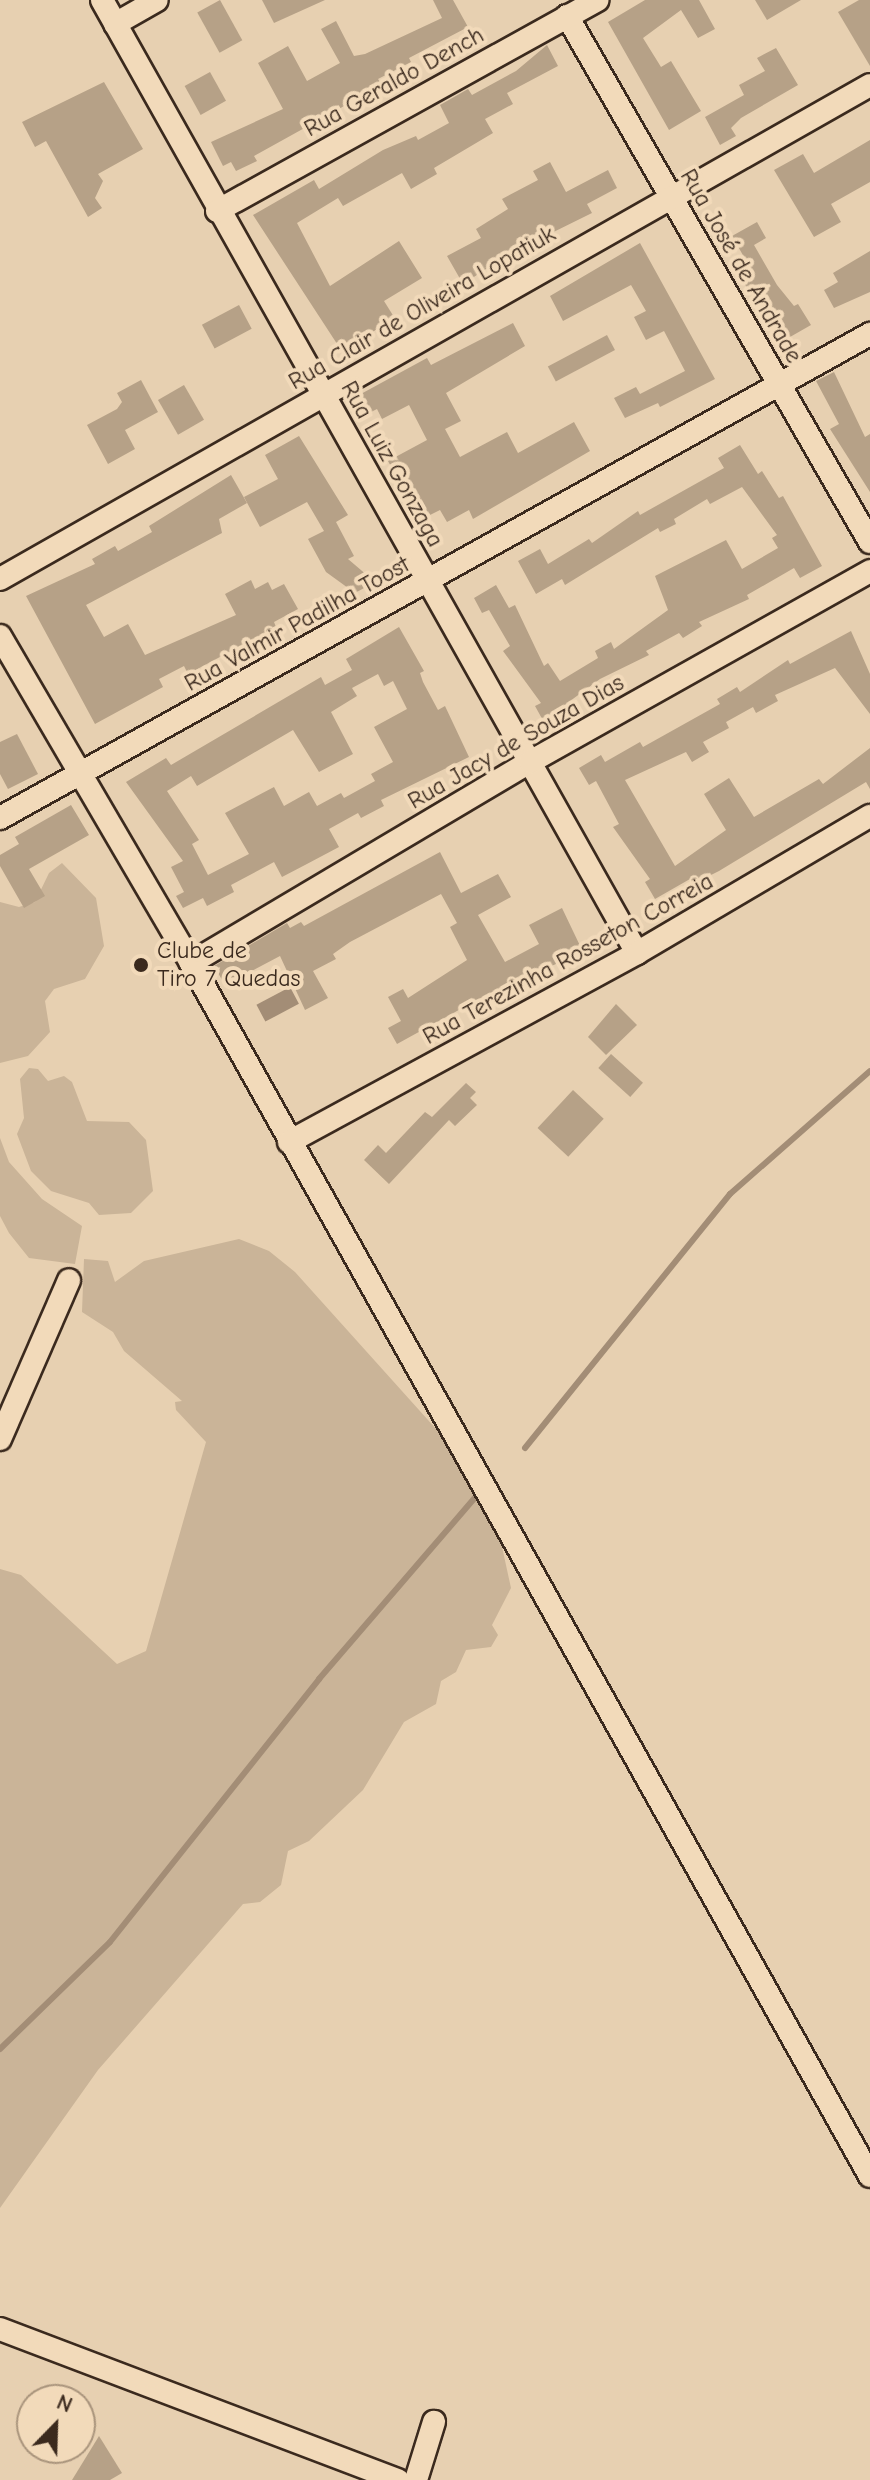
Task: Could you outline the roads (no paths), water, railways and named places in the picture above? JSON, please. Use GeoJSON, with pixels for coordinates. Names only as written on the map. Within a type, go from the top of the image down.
{"type":"FeatureCollection","features":[{"type":"Feature","properties":{"kind":"street","name":"Rua Luiz Gonzaga"},"geometry":{"type":"LineString","coordinates":[[102,0],[217,211],[637,953]]}},
{"type":"Feature","properties":{"kind":"street"},"geometry":{"type":"LineString","coordinates":[[115,24],[157,0]]}},
{"type":"Feature","properties":{"kind":"street","name":"Rua Geraldo Dench"},"geometry":{"type":"LineString","coordinates":[[217,211],[597,0]]}},
{"type":"Feature","properties":{"kind":"street","name":"Rua José de Andrade"},"geometry":{"type":"LineString","coordinates":[[567,16],[870,542]]}},
{"type":"Feature","properties":{"kind":"street","name":"Rua Clair de Oliveira Lopatiuk"},"geometry":{"type":"LineString","coordinates":[[0,579],[870,85]]}},
{"type":"Feature","properties":{"kind":"street","name":"Rua Valmir Padilha Toost"},"geometry":{"type":"LineString","coordinates":[[0,818],[870,334]]}},
{"type":"Feature","properties":{"kind":"street","name":"Rua Jacy de Souza Dias"},"geometry":{"type":"LineString","coordinates":[[191,963],[530,762],[870,571]]}},
{"type":"Feature","properties":{"kind":"street"},"geometry":{"type":"LineString","coordinates":[[0,636],[191,963],[870,2175]]}},
{"type":"Feature","properties":{"kind":"street","name":"Rua Terezinha Rosseton Correia"},"geometry":{"type":"LineString","coordinates":[[289,1142],[637,953],[870,816]]}},
{"type":"Feature","properties":{"kind":"street"},"geometry":{"type":"LineString","coordinates":[[0,1439],[69,1280]]}},
{"type":"Feature","properties":{"kind":"street"},"geometry":{"type":"LineString","coordinates":[[0,2329],[398,2480]]}},
{"type":"Feature","properties":{"kind":"street"},"geometry":{"type":"LineString","coordinates":[[416,2480],[434,2422]]}},
{"type":"Feature","properties":{"kind":"waterway"},"geometry":{"type":"LineString","coordinates":[[525,1448],[730,1194],[870,1071]]}},
{"type":"Feature","properties":{"kind":"waterway"},"geometry":{"type":"LineString","coordinates":[[0,2049],[110,1942],[319,1679],[474,1499]]}},
{"type":"Feature","properties":{"kind":"place","name":"Clube de Tiro 7 Quedas"},"geometry":{"type":"Point","coordinates":[141,965]}}]}
